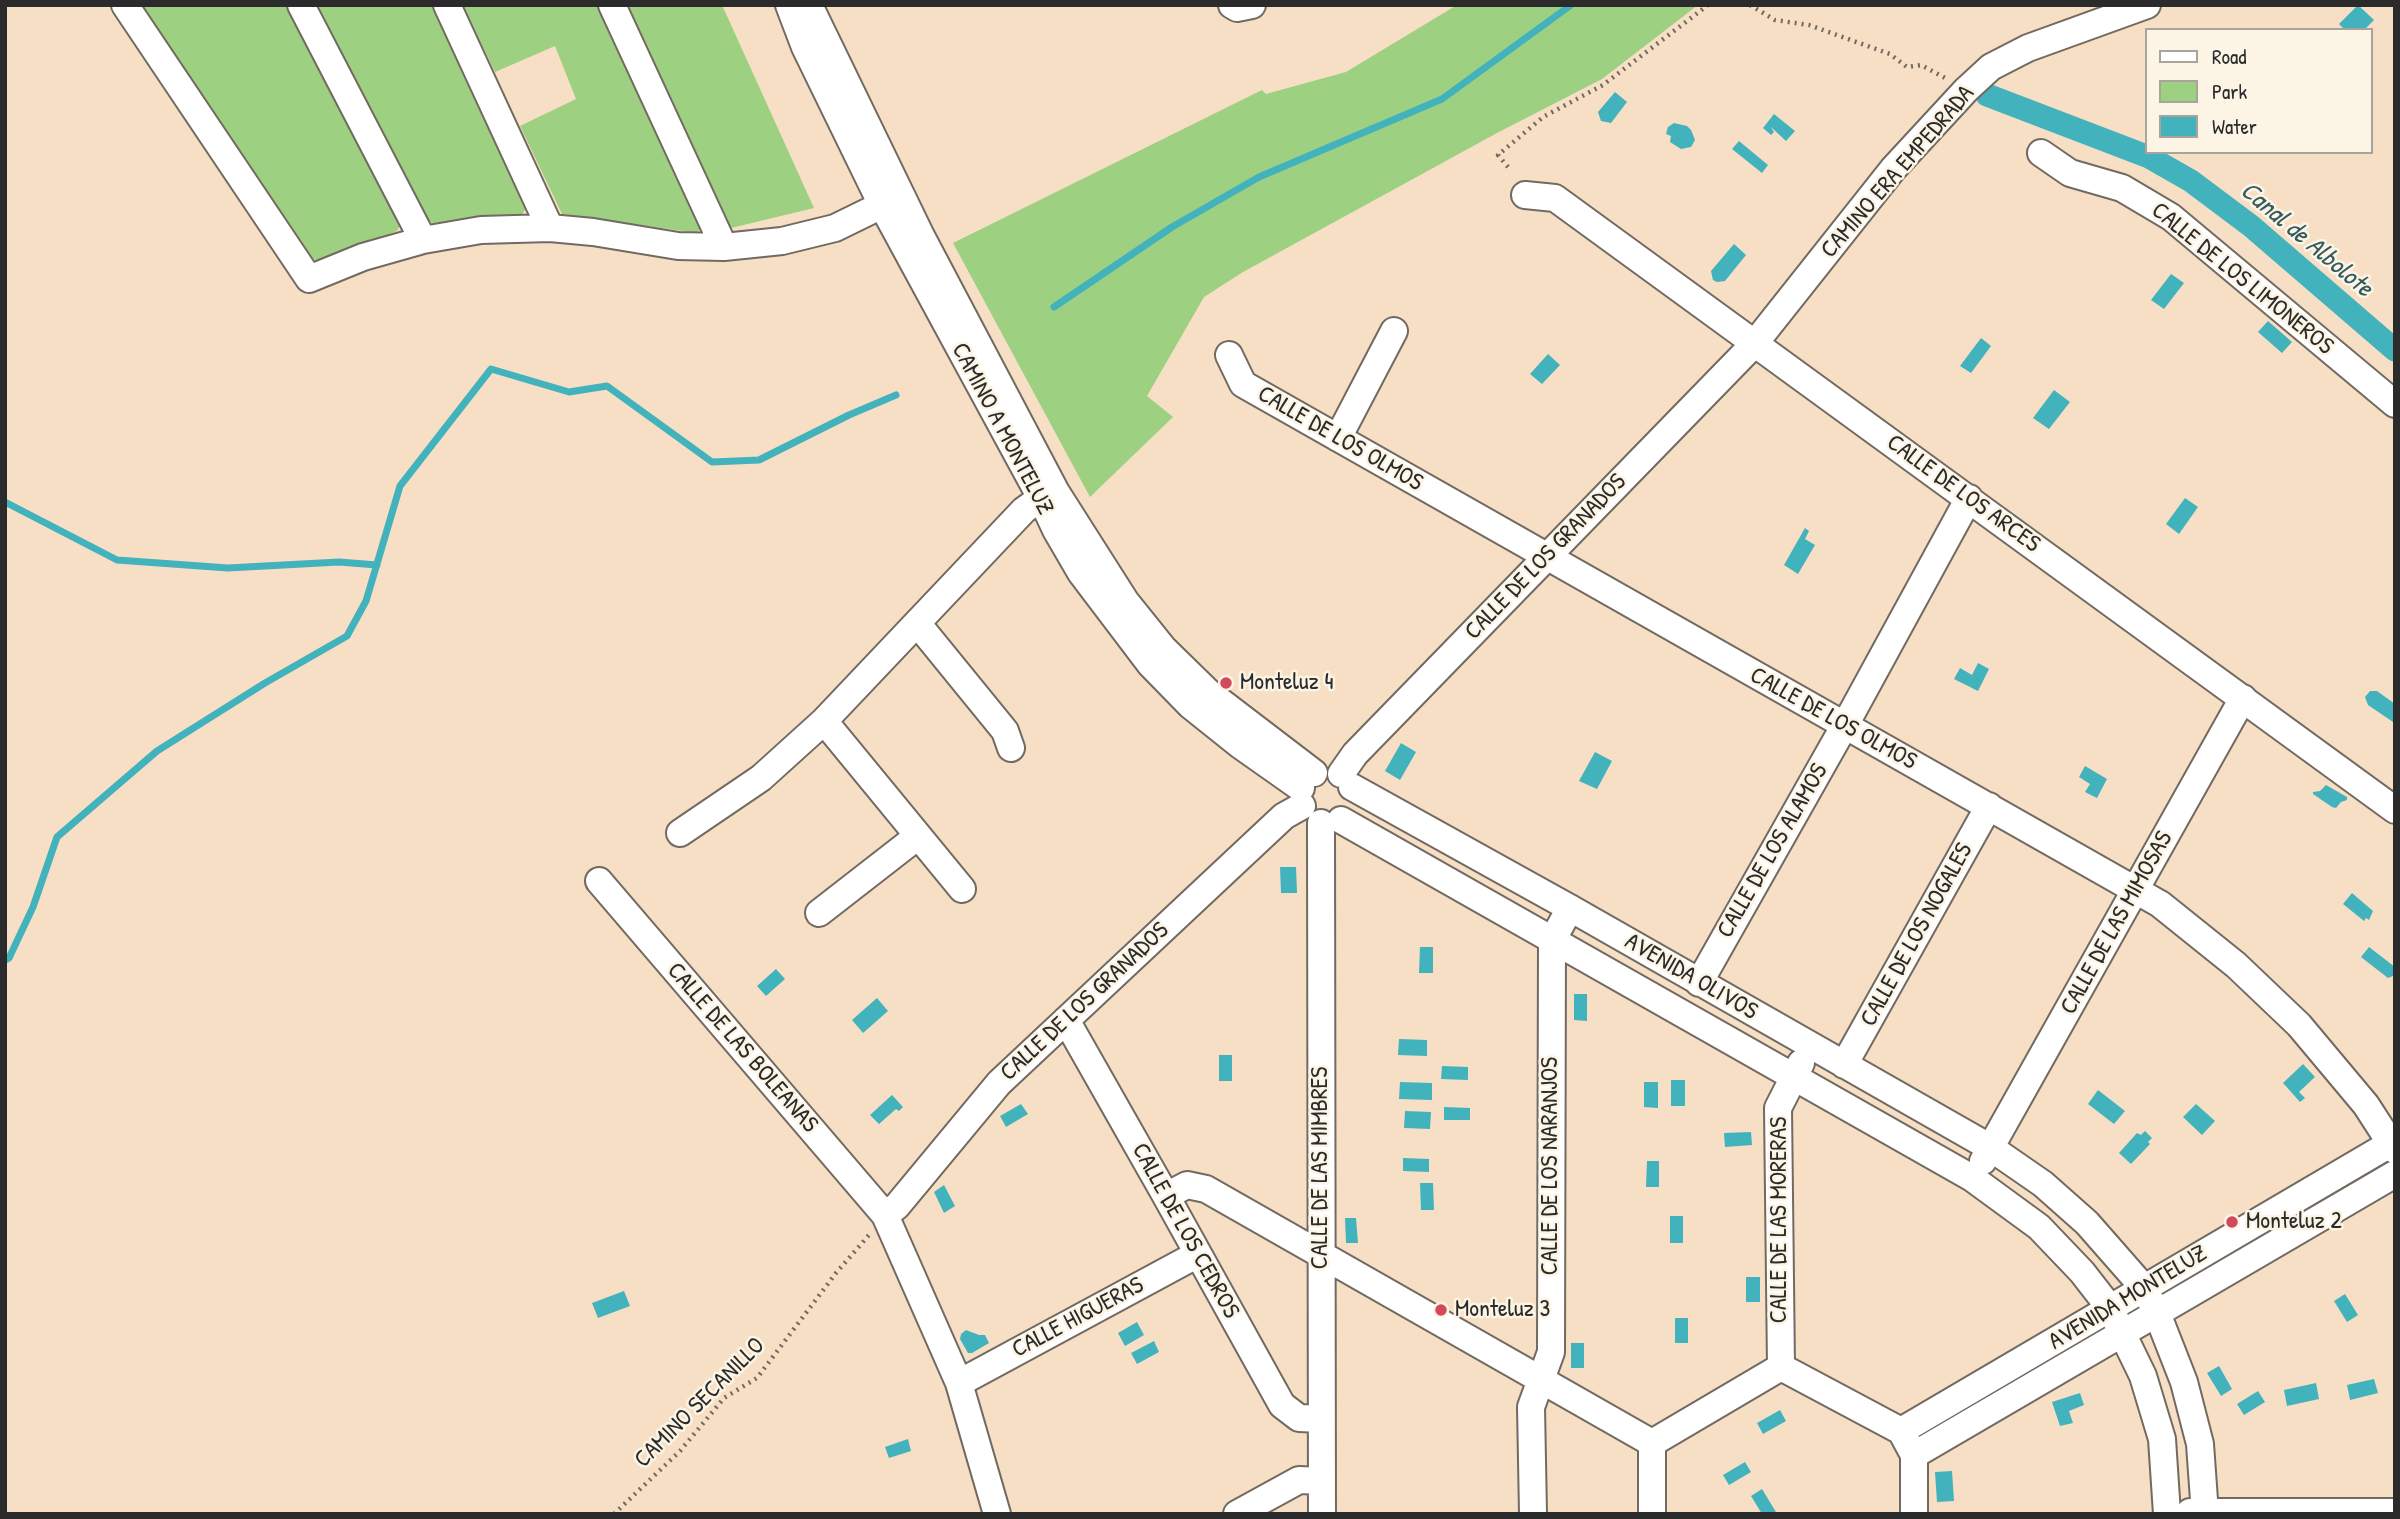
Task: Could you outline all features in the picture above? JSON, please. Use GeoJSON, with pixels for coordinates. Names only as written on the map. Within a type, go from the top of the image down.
{"type":"FeatureCollection","features":[{"type":"Feature","properties":{"kind":"street"},"geometry":{"type":"LineString","coordinates":[[125,5],[309,279],[363,257],[423,240],[481,230],[550,228],[678,246],[724,247],[782,241],[835,228],[883,205]]}},
{"type":"Feature","properties":{"kind":"street"},"geometry":{"type":"LineString","coordinates":[[301,5],[423,240]]}},
{"type":"Feature","properties":{"kind":"street"},"geometry":{"type":"LineString","coordinates":[[447,5],[550,228]]}},
{"type":"Feature","properties":{"kind":"street"},"geometry":{"type":"LineString","coordinates":[[612,5],[724,247]]}},
{"type":"Feature","properties":{"kind":"street","name":"CAMINO A MONTELUZ"},"geometry":{"type":"LineString","coordinates":[[789,5],[806,47],[883,205],[1049,495],[1126,602],[1163,648],[1316,802]]}},
{"type":"Feature","properties":{"kind":"street","name":"CAMINO A MONTELUZ"},"geometry":{"type":"LineString","coordinates":[[809,5],[1049,495]]}},
{"type":"Feature","properties":{"kind":"street"},"geometry":{"type":"LineString","coordinates":[[1232,5],[1237,8],[1252,5]]}},
{"type":"Feature","properties":{"kind":"street","name":"CAMINO ERA EMPEDRADA"},"geometry":{"type":"LineString","coordinates":[[1755,343],[1893,169],[1991,67],[2028,48],[2147,5]]}},
{"type":"Feature","properties":{"kind":"street","name":"CALLE DE LOS LIMONEROS"},"geometry":{"type":"LineString","coordinates":[[2042,153],[2070,173],[2122,188],[2171,217],[2395,404]]}},
{"type":"Feature","properties":{"kind":"street","name":"CALLE DE LOS ARCES"},"geometry":{"type":"LineString","coordinates":[[1525,195],[1555,198],[2395,810]]}},
{"type":"Feature","properties":{"kind":"street"},"geometry":{"type":"LineString","coordinates":[[1338,438],[1394,331]]}},
{"type":"Feature","properties":{"kind":"street","name":"CALLE DE LOS GRANADOS"},"geometry":{"type":"LineString","coordinates":[[1347,781],[1355,754],[1755,343]]}},
{"type":"Feature","properties":{"kind":"street","name":"CALLE DE LOS OLMOS"},"geometry":{"type":"LineString","coordinates":[[1229,355],[1243,384],[2160,904],[2236,965],[2299,1025],[2366,1105],[2393,1145]]}},
{"type":"Feature","properties":{"kind":"street"},"geometry":{"type":"LineString","coordinates":[[680,833],[761,778],[824,721],[1024,510],[1049,495]]}},
{"type":"Feature","properties":{"kind":"street","name":"CALLE DE LOS ALAMOS"},"geometry":{"type":"LineString","coordinates":[[1699,983],[1969,499]]}},
{"type":"Feature","properties":{"kind":"street"},"geometry":{"type":"LineString","coordinates":[[917,623],[1005,731],[1011,748]]}},
{"type":"Feature","properties":{"kind":"street","name":"CALLE DE LAS MIMOSAS"},"geometry":{"type":"LineString","coordinates":[[1991,1148],[2243,698]]}},
{"type":"Feature","properties":{"kind":"street"},"geometry":{"type":"LineString","coordinates":[[824,721],[962,889]]}},
{"type":"Feature","properties":{"kind":"street"},"geometry":{"type":"LineString","coordinates":[[1328,770],[1347,781],[1354,801],[1352,807],[1316,802],[1328,770]]}},
{"type":"Feature","properties":{"kind":"street","name":"AVENIDA OLIVOS"},"geometry":{"type":"LineString","coordinates":[[1316,802],[1552,941],[1972,1178],[2039,1227],[2082,1272],[2110,1308],[2143,1376],[2162,1439],[2167,1513],[2205,1513],[2200,1444],[2184,1382],[2157,1313],[2144,1288],[2087,1223],[2043,1184],[1991,1148],[1347,781]]}},
{"type":"Feature","properties":{"kind":"street","name":"CALLE DE LOS GRANADOS"},"geometry":{"type":"LineString","coordinates":[[885,1215],[897,1206],[999,1083],[1284,816],[1316,802]]}},
{"type":"Feature","properties":{"kind":"street","name":"CALLE DE LAS MIMBRES"},"geometry":{"type":"LineString","coordinates":[[1316,802],[1322,1514]]}},
{"type":"Feature","properties":{"kind":"street","name":"CALLE DE LOS NOGALES"},"geometry":{"type":"LineString","coordinates":[[1844,1065],[1989,806]]}},
{"type":"Feature","properties":{"kind":"street"},"geometry":{"type":"LineString","coordinates":[[819,913],[918,836]]}},
{"type":"Feature","properties":{"kind":"street","name":"CALLE DE LAS BOLEANAS"},"geometry":{"type":"LineString","coordinates":[[599,881],[885,1215],[959,1383],[997,1514]]}},
{"type":"Feature","properties":{"kind":"street"},"geometry":{"type":"LineString","coordinates":[[1552,941],[1570,908]]}},
{"type":"Feature","properties":{"kind":"street","name":"CALLE DE LOS NARANJOS"},"geometry":{"type":"LineString","coordinates":[[1533,1514],[1531,1407],[1551,1352],[1552,941]]}},
{"type":"Feature","properties":{"kind":"street","name":"CALLE DE LOS CEDROS"},"geometry":{"type":"LineString","coordinates":[[1066,1020],[1282,1405],[1299,1418],[1321,1419]]}},
{"type":"Feature","properties":{"kind":"street"},"geometry":{"type":"LineString","coordinates":[[1793,1076],[1812,1046]]}},
{"type":"Feature","properties":{"kind":"street","name":"CALLE DE LAS MORERAS"},"geometry":{"type":"LineString","coordinates":[[1781,1367],[1778,1108],[1793,1076]]}},
{"type":"Feature","properties":{"kind":"street","name":"AVENIDA MONTELUZ"},"geometry":{"type":"LineString","coordinates":[[1901,1431],[2393,1145]]}},
{"type":"Feature","properties":{"kind":"street"},"geometry":{"type":"LineString","coordinates":[[1972,1178],[1991,1148]]}},
{"type":"Feature","properties":{"kind":"street","name":"AVENIDA MONTELUZ"},"geometry":{"type":"LineString","coordinates":[[1914,1455],[2395,1174]]}},
{"type":"Feature","properties":{"kind":"street"},"geometry":{"type":"LineString","coordinates":[[1166,1196],[1187,1185],[1206,1189],[1652,1443]]}},
{"type":"Feature","properties":{"kind":"street","name":"CALLE HIGUERAS"},"geometry":{"type":"LineString","coordinates":[[959,1383],[1198,1254]]}},
{"type":"Feature","properties":{"kind":"street"},"geometry":{"type":"LineString","coordinates":[[1652,1443],[1781,1367],[1901,1431],[1914,1455],[1913,1514]]}},
{"type":"Feature","properties":{"kind":"street"},"geometry":{"type":"LineString","coordinates":[[1652,1443],[1652,1514]]}},
{"type":"Feature","properties":{"kind":"street"},"geometry":{"type":"LineString","coordinates":[[1237,1514],[1299,1480],[1322,1481]]}},
{"type":"Feature","properties":{"kind":"street"},"geometry":{"type":"LineString","coordinates":[[2205,1513],[2395,1512]]}},
{"type":"Feature","properties":{"kind":"path"},"geometry":{"type":"LineString","coordinates":[[1508,167],[1499,155],[1543,117],[1603,85],[1708,5]]}},
{"type":"Feature","properties":{"kind":"path"},"geometry":{"type":"LineString","coordinates":[[1750,5],[1775,20],[1809,25],[1890,54],[1907,67],[1921,65]]}},
{"type":"Feature","properties":{"kind":"path","name":"CAMINO SECANILLO"},"geometry":{"type":"LineString","coordinates":[[614,1514],[680,1451],[724,1398],[757,1378],[836,1273],[885,1215]]}},
{"type":"Feature","properties":{"kind":"green space"},"geometry":{"type":"Polygon","coordinates":[[[137,5],[287,5],[400,225],[397,231],[320,261],[313,259],[137,5]]]}},
{"type":"Feature","properties":{"kind":"green space"},"geometry":{"type":"Polygon","coordinates":[[[316,5],[432,5],[526,208],[522,215],[435,224],[429,221],[316,5]]]}},
{"type":"Feature","properties":{"kind":"green space"},"geometry":{"type":"Polygon","coordinates":[[[463,5],[597,5],[702,227],[697,233],[562,214],[520,126],[576,99],[555,46],[495,72],[463,5]]]}},
{"type":"Feature","properties":{"kind":"green space"},"geometry":{"type":"Polygon","coordinates":[[[628,5],[722,5],[814,208],[731,228],[628,5]]]}},
{"type":"Feature","properties":{"kind":"green space"},"geometry":{"type":"Polygon","coordinates":[[[1457,5],[1698,5],[1602,79],[1497,133],[1243,272],[1204,297],[1147,396],[1173,417],[1090,497],[953,243],[1262,90],[1266,94],[1346,72],[1457,5]]]}},
{"type":"Feature","properties":{"kind":"water"},"geometry":{"type":"Polygon","coordinates":[[[2358,5],[2374,20],[2366,28],[2343,28],[2339,24],[2358,5]]]}},
{"type":"Feature","properties":{"kind":"water"},"geometry":{"type":"Polygon","coordinates":[[[1615,92],[1627,102],[1611,123],[1601,121],[1598,112],[1615,92]]]}},
{"type":"Feature","properties":{"kind":"water"},"geometry":{"type":"Polygon","coordinates":[[[1774,114],[1795,131],[1786,141],[1771,127],[1774,132],[1771,135],[1763,128],[1774,114]]]}},
{"type":"Feature","properties":{"kind":"water"},"geometry":{"type":"Polygon","coordinates":[[[1674,123],[1687,126],[1691,130],[1695,140],[1691,147],[1681,149],[1670,142],[1671,136],[1666,134],[1668,127],[1674,123]]]}},
{"type":"Feature","properties":{"kind":"water"},"geometry":{"type":"Polygon","coordinates":[[[1739,141],[1768,165],[1762,173],[1732,149],[1739,141]]]}},
{"type":"Feature","properties":{"kind":"water"},"geometry":{"type":"Polygon","coordinates":[[[1734,244],[1746,255],[1725,281],[1713,280],[1711,271],[1734,244]]]}},
{"type":"Feature","properties":{"kind":"water"},"geometry":{"type":"Polygon","coordinates":[[[2171,274],[2184,283],[2164,309],[2151,300],[2171,274]]]}},
{"type":"Feature","properties":{"kind":"water"},"geometry":{"type":"Polygon","coordinates":[[[2268,321],[2292,342],[2282,353],[2258,332],[2268,321]]]}},
{"type":"Feature","properties":{"kind":"water"},"geometry":{"type":"Polygon","coordinates":[[[1981,338],[1991,346],[1971,373],[1960,366],[1981,338]]]}},
{"type":"Feature","properties":{"kind":"water"},"geometry":{"type":"Polygon","coordinates":[[[1548,354],[1560,365],[1542,384],[1530,374],[1548,354]]]}},
{"type":"Feature","properties":{"kind":"water"},"geometry":{"type":"Polygon","coordinates":[[[2054,390],[2070,402],[2049,429],[2033,418],[2054,390]]]}},
{"type":"Feature","properties":{"kind":"water"},"geometry":{"type":"Polygon","coordinates":[[[2185,498],[2198,507],[2179,534],[2166,524],[2185,498]]]}},
{"type":"Feature","properties":{"kind":"water"},"geometry":{"type":"Polygon","coordinates":[[[1805,528],[1809,531],[1805,539],[1815,545],[1798,574],[1784,565],[1805,528]]]}},
{"type":"Feature","properties":{"kind":"water"},"geometry":{"type":"Polygon","coordinates":[[[1978,663],[1989,669],[1978,691],[1954,679],[1960,668],[1972,675],[1978,663]]]}},
{"type":"Feature","properties":{"kind":"water"},"geometry":{"type":"Polygon","coordinates":[[[2370,691],[2377,691],[2395,704],[2393,722],[2368,705],[2365,697],[2370,691]]]}},
{"type":"Feature","properties":{"kind":"water"},"geometry":{"type":"Polygon","coordinates":[[[1401,743],[1416,752],[1400,780],[1385,771],[1401,743]]]}},
{"type":"Feature","properties":{"kind":"water"},"geometry":{"type":"Polygon","coordinates":[[[1595,752],[1612,761],[1597,789],[1579,781],[1595,752]]]}},
{"type":"Feature","properties":{"kind":"water"},"geometry":{"type":"Polygon","coordinates":[[[2085,766],[2107,779],[2097,798],[2085,792],[2090,784],[2079,777],[2085,766]]]}},
{"type":"Feature","properties":{"kind":"water"},"geometry":{"type":"Polygon","coordinates":[[[2326,785],[2347,797],[2347,800],[2336,808],[2313,794],[2326,785]]]}},
{"type":"Feature","properties":{"kind":"water"},"geometry":{"type":"Polygon","coordinates":[[[1280,867],[1296,867],[1297,893],[1281,893],[1280,867]]]}},
{"type":"Feature","properties":{"kind":"water"},"geometry":{"type":"Polygon","coordinates":[[[2352,893],[2373,911],[2369,920],[2366,918],[2364,921],[2343,904],[2352,893]]]}},
{"type":"Feature","properties":{"kind":"water"},"geometry":{"type":"Polygon","coordinates":[[[1420,947],[1433,947],[1433,973],[1419,973],[1420,947]]]}},
{"type":"Feature","properties":{"kind":"water"},"geometry":{"type":"Polygon","coordinates":[[[2369,947],[2395,967],[2393,976],[2388,978],[2361,957],[2369,947]]]}},
{"type":"Feature","properties":{"kind":"water"},"geometry":{"type":"Polygon","coordinates":[[[776,969],[785,979],[766,996],[757,986],[776,969]]]}},
{"type":"Feature","properties":{"kind":"water"},"geometry":{"type":"Polygon","coordinates":[[[1574,994],[1587,994],[1587,1021],[1574,1020],[1574,994]]]}},
{"type":"Feature","properties":{"kind":"water"},"geometry":{"type":"Polygon","coordinates":[[[877,998],[888,1011],[863,1033],[852,1020],[877,998]]]}},
{"type":"Feature","properties":{"kind":"water"},"geometry":{"type":"Polygon","coordinates":[[[1399,1039],[1427,1040],[1427,1056],[1398,1055],[1399,1039]]]}},
{"type":"Feature","properties":{"kind":"water"},"geometry":{"type":"Polygon","coordinates":[[[1219,1055],[1232,1055],[1232,1081],[1219,1081],[1219,1055]]]}},
{"type":"Feature","properties":{"kind":"water"},"geometry":{"type":"Polygon","coordinates":[[[2303,1064],[2315,1077],[2299,1092],[2305,1098],[2300,1102],[2283,1083],[2303,1064]]]}},
{"type":"Feature","properties":{"kind":"water"},"geometry":{"type":"Polygon","coordinates":[[[1442,1066],[1468,1067],[1468,1080],[1441,1079],[1442,1066]]]}},
{"type":"Feature","properties":{"kind":"water"},"geometry":{"type":"Polygon","coordinates":[[[1671,1080],[1685,1080],[1685,1106],[1671,1106],[1671,1080]]]}},
{"type":"Feature","properties":{"kind":"water"},"geometry":{"type":"Polygon","coordinates":[[[1400,1082],[1432,1083],[1432,1100],[1399,1099],[1400,1082]]]}},
{"type":"Feature","properties":{"kind":"water"},"geometry":{"type":"Polygon","coordinates":[[[1644,1082],[1658,1082],[1658,1108],[1644,1107],[1644,1082]]]}},
{"type":"Feature","properties":{"kind":"water"},"geometry":{"type":"Polygon","coordinates":[[[2098,1090],[2125,1111],[2114,1124],[2088,1104],[2098,1090]]]}},
{"type":"Feature","properties":{"kind":"water"},"geometry":{"type":"Polygon","coordinates":[[[892,1095],[903,1107],[899,1111],[896,1109],[879,1124],[870,1115],[892,1095]]]}},
{"type":"Feature","properties":{"kind":"water"},"geometry":{"type":"Polygon","coordinates":[[[1021,1104],[1028,1114],[1006,1127],[1000,1116],[1021,1104]]]}},
{"type":"Feature","properties":{"kind":"water"},"geometry":{"type":"Polygon","coordinates":[[[2196,1104],[2215,1121],[2202,1135],[2183,1117],[2196,1104]]]}},
{"type":"Feature","properties":{"kind":"water"},"geometry":{"type":"Polygon","coordinates":[[[1444,1107],[1470,1108],[1470,1120],[1444,1120],[1444,1107]]]}},
{"type":"Feature","properties":{"kind":"water"},"geometry":{"type":"Polygon","coordinates":[[[1405,1111],[1431,1112],[1430,1129],[1404,1128],[1405,1111]]]}},
{"type":"Feature","properties":{"kind":"water"},"geometry":{"type":"Polygon","coordinates":[[[2145,1131],[2152,1138],[2148,1142],[2150,1144],[2131,1164],[2119,1153],[2137,1133],[2141,1135],[2145,1131]]]}},
{"type":"Feature","properties":{"kind":"water"},"geometry":{"type":"Polygon","coordinates":[[[1751,1132],[1752,1145],[1725,1147],[1724,1133],[1751,1132]]]}},
{"type":"Feature","properties":{"kind":"water"},"geometry":{"type":"Polygon","coordinates":[[[1403,1158],[1429,1159],[1429,1172],[1403,1171],[1403,1158]]]}},
{"type":"Feature","properties":{"kind":"water"},"geometry":{"type":"Polygon","coordinates":[[[1647,1161],[1659,1161],[1659,1187],[1646,1187],[1647,1161]]]}},
{"type":"Feature","properties":{"kind":"water"},"geometry":{"type":"Polygon","coordinates":[[[1420,1183],[1433,1183],[1434,1210],[1421,1210],[1420,1183]]]}},
{"type":"Feature","properties":{"kind":"water"},"geometry":{"type":"Polygon","coordinates":[[[944,1185],[955,1206],[944,1213],[934,1192],[944,1185]]]}},
{"type":"Feature","properties":{"kind":"water"},"geometry":{"type":"Polygon","coordinates":[[[1670,1216],[1683,1216],[1683,1243],[1670,1243],[1670,1216]]]}},
{"type":"Feature","properties":{"kind":"water"},"geometry":{"type":"Polygon","coordinates":[[[1345,1218],[1356,1218],[1358,1243],[1346,1243],[1345,1218]]]}},
{"type":"Feature","properties":{"kind":"water"},"geometry":{"type":"Polygon","coordinates":[[[1746,1277],[1760,1277],[1760,1302],[1746,1302],[1746,1277]]]}},
{"type":"Feature","properties":{"kind":"water"},"geometry":{"type":"Polygon","coordinates":[[[624,1291],[630,1306],[598,1318],[592,1303],[624,1291]]]}},
{"type":"Feature","properties":{"kind":"water"},"geometry":{"type":"Polygon","coordinates":[[[2345,1294],[2358,1315],[2347,1322],[2334,1301],[2345,1294]]]}},
{"type":"Feature","properties":{"kind":"water"},"geometry":{"type":"Polygon","coordinates":[[[1675,1318],[1688,1318],[1688,1343],[1675,1343],[1675,1318]]]}},
{"type":"Feature","properties":{"kind":"water"},"geometry":{"type":"Polygon","coordinates":[[[1137,1322],[1144,1335],[1125,1346],[1118,1333],[1137,1322]]]}},
{"type":"Feature","properties":{"kind":"water"},"geometry":{"type":"Polygon","coordinates":[[[966,1330],[985,1335],[989,1343],[968,1353],[960,1339],[966,1330]]]}},
{"type":"Feature","properties":{"kind":"water"},"geometry":{"type":"Polygon","coordinates":[[[1154,1341],[1159,1352],[1137,1364],[1131,1353],[1154,1341]]]}},
{"type":"Feature","properties":{"kind":"water"},"geometry":{"type":"Polygon","coordinates":[[[1571,1343],[1584,1343],[1584,1368],[1571,1368],[1571,1343]]]}},
{"type":"Feature","properties":{"kind":"water"},"geometry":{"type":"Polygon","coordinates":[[[2219,1366],[2232,1389],[2221,1396],[2207,1373],[2219,1366]]]}},
{"type":"Feature","properties":{"kind":"water"},"geometry":{"type":"Polygon","coordinates":[[[2374,1379],[2378,1393],[2350,1400],[2347,1385],[2374,1379]]]}},
{"type":"Feature","properties":{"kind":"water"},"geometry":{"type":"Polygon","coordinates":[[[2316,1383],[2319,1399],[2287,1406],[2284,1390],[2316,1383]]]}},
{"type":"Feature","properties":{"kind":"water"},"geometry":{"type":"Polygon","coordinates":[[[2258,1391],[2265,1402],[2244,1415],[2237,1404],[2258,1391]]]}},
{"type":"Feature","properties":{"kind":"water"},"geometry":{"type":"Polygon","coordinates":[[[2080,1393],[2084,1405],[2069,1411],[2073,1423],[2060,1426],[2052,1402],[2080,1393]]]}},
{"type":"Feature","properties":{"kind":"water"},"geometry":{"type":"Polygon","coordinates":[[[1780,1410],[1786,1421],[1763,1434],[1757,1423],[1780,1410]]]}},
{"type":"Feature","properties":{"kind":"water"},"geometry":{"type":"Polygon","coordinates":[[[908,1439],[911,1451],[889,1458],[885,1447],[908,1439]]]}},
{"type":"Feature","properties":{"kind":"water"},"geometry":{"type":"Polygon","coordinates":[[[1745,1462],[1751,1472],[1729,1485],[1723,1475],[1745,1462]]]}},
{"type":"Feature","properties":{"kind":"water"},"geometry":{"type":"Polygon","coordinates":[[[1952,1471],[1954,1501],[1937,1502],[1935,1472],[1952,1471]]]}},
{"type":"Feature","properties":{"kind":"water"},"geometry":{"type":"Polygon","coordinates":[[[1762,1489],[1776,1512],[1772,1514],[1762,1514],[1751,1496],[1762,1489]]]}},
{"type":"Feature","properties":{"kind":"waterway"},"geometry":{"type":"LineString","coordinates":[[1054,307],[1172,227],[1259,177],[1442,99],[1571,5]]}},
{"type":"Feature","properties":{"kind":"waterway","name":"Canal de Albolote"},"geometry":{"type":"LineString","coordinates":[[1987,95],[2149,157],[2191,181],[2251,226],[2395,350]]}},
{"type":"Feature","properties":{"kind":"waterway"},"geometry":{"type":"LineString","coordinates":[[5,960],[9,958],[33,907],[57,837],[157,751],[265,683],[347,636],[366,601],[400,486],[491,369],[569,392],[607,386],[712,462],[759,460],[896,395]]}},
{"type":"Feature","properties":{"kind":"waterway"},"geometry":{"type":"LineString","coordinates":[[5,502],[117,560],[228,568],[339,562],[377,565]]}},
{"type":"Feature","properties":{"kind":"place","name":"Monteluz 4"},"geometry":{"type":"Point","coordinates":[1226,683]}},
{"type":"Feature","properties":{"kind":"place","name":"Monteluz 2"},"geometry":{"type":"Point","coordinates":[2232,1222]}},
{"type":"Feature","properties":{"kind":"place","name":"Monteluz 3"},"geometry":{"type":"Point","coordinates":[1441,1310]}}]}
